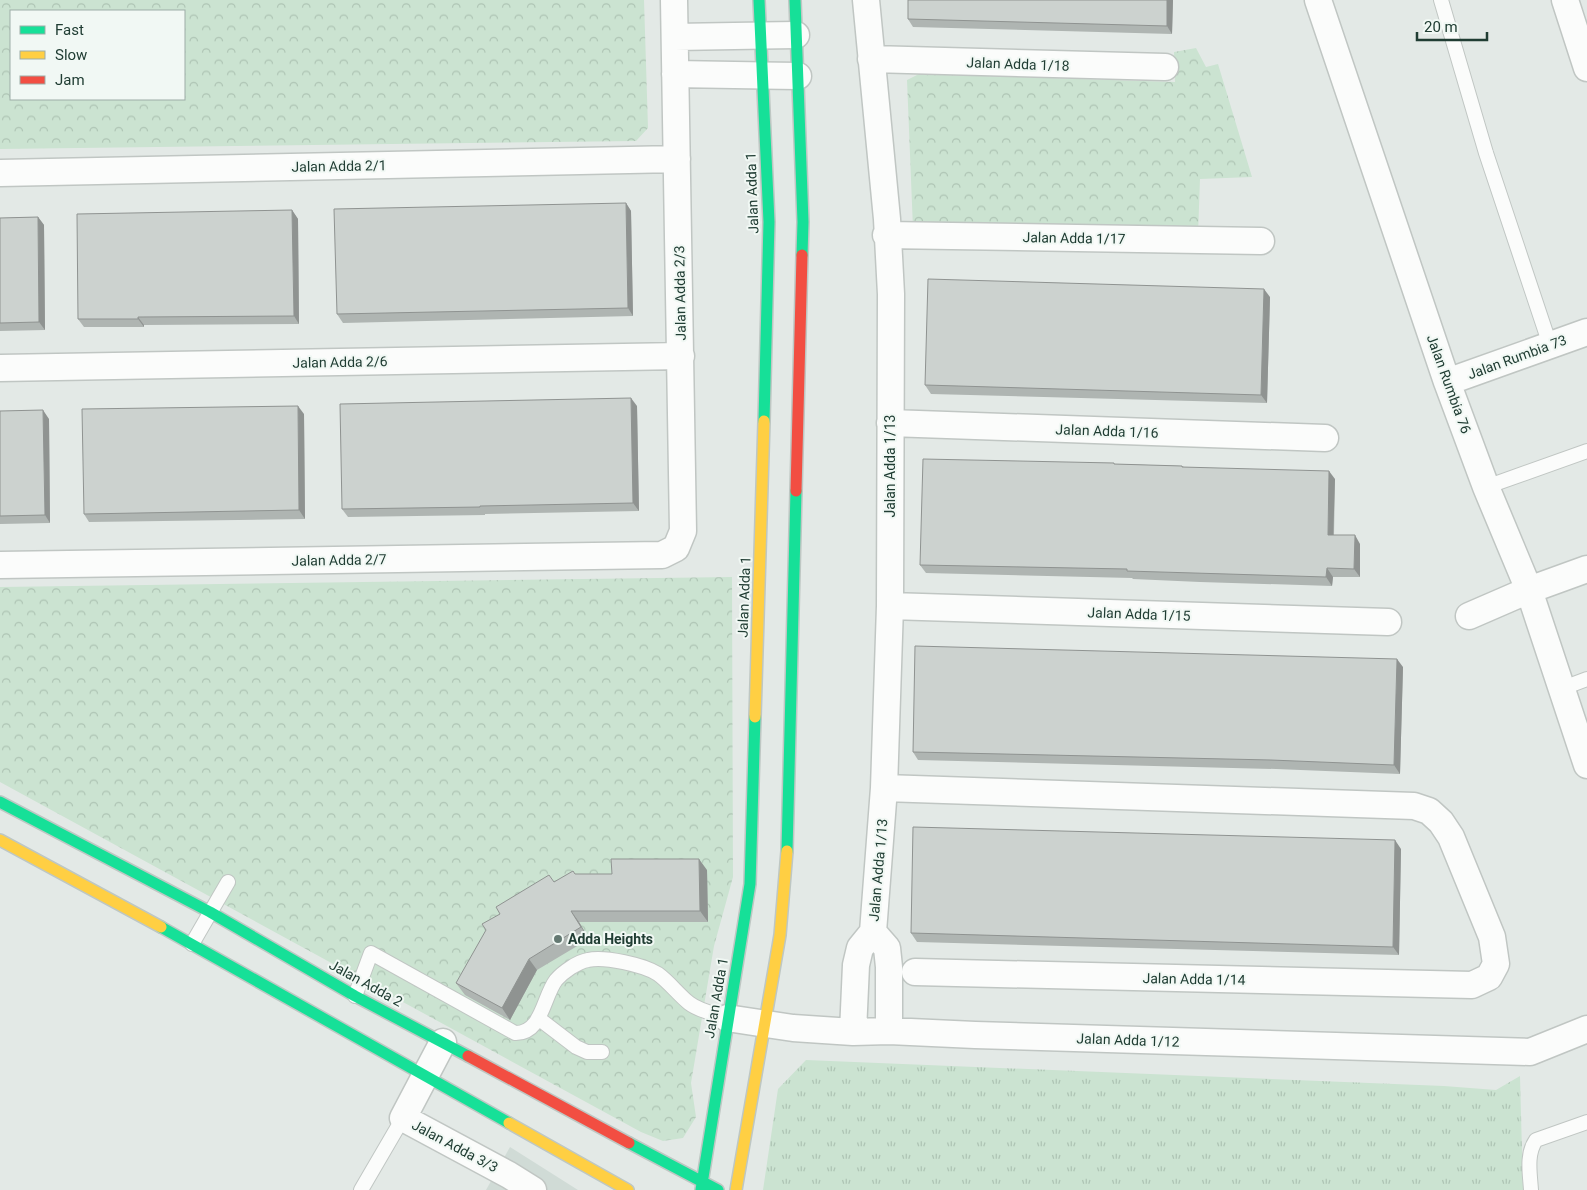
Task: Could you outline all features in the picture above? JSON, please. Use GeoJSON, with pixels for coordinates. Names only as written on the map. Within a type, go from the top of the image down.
{"type":"FeatureCollection","features":[{"type":"Feature","properties":{"kind":"street","name":"Jalan Adda 2/3"},"geometry":{"type":"LineString","coordinates":[[674,0],[683,531],[676,548]]}},
{"type":"Feature","properties":{"kind":"street","name":"Jalan Adda 1"},"geometry":{"type":"LineString","coordinates":[[702,1186],[727,1018],[750,884],[769,222],[759,0]]}},
{"type":"Feature","properties":{"kind":"street"},"geometry":{"type":"LineString","coordinates":[[736,1190],[780,935],[787,861],[803,222],[795,0]]}},
{"type":"Feature","properties":{"kind":"street","name":"Jalan Adda 1/13"},"geometry":{"type":"LineString","coordinates":[[866,0],[887,219],[886,235],[891,294],[890,606],[884,788],[872,932]]}},
{"type":"Feature","properties":{"kind":"street","name":"Jalan Rumbia 76"},"geometry":{"type":"LineString","coordinates":[[1318,0],[1447,382],[1486,487],[1529,590],[1587,765]]}},
{"type":"Feature","properties":{"kind":"street"},"geometry":{"type":"LineString","coordinates":[[1565,0],[1582,39],[1587,68]]}},
{"type":"Feature","properties":{"kind":"street"},"geometry":{"type":"LineString","coordinates":[[675,37],[796,36]]}},
{"type":"Feature","properties":{"kind":"street","name":"Jalan Adda 1/18"},"geometry":{"type":"LineString","coordinates":[[871,59],[1165,67]]}},
{"type":"Feature","properties":{"kind":"street"},"geometry":{"type":"LineString","coordinates":[[675,74],[798,76]]}},
{"type":"Feature","properties":{"kind":"street","name":"Jalan Adda 2/1"},"geometry":{"type":"LineString","coordinates":[[0,173],[677,159]]}},
{"type":"Feature","properties":{"kind":"street","name":"Jalan Adda 1/17"},"geometry":{"type":"LineString","coordinates":[[886,235],[1261,242]]}},
{"type":"Feature","properties":{"kind":"street","name":"Jalan Rumbia 73"},"geometry":{"type":"LineString","coordinates":[[1447,382],[1587,332]]}},
{"type":"Feature","properties":{"kind":"street","name":"Jalan Adda 2/6"},"geometry":{"type":"LineString","coordinates":[[0,368],[680,356]]}},
{"type":"Feature","properties":{"kind":"street","name":"Jalan Adda 1/16"},"geometry":{"type":"LineString","coordinates":[[890,423],[1325,438]]}},
{"type":"Feature","properties":{"kind":"street","name":"Jalan Adda 2/7"},"geometry":{"type":"LineString","coordinates":[[0,565],[662,555],[676,548]]}},
{"type":"Feature","properties":{"kind":"street"},"geometry":{"type":"LineString","coordinates":[[1469,616],[1529,590],[1587,570]]}},
{"type":"Feature","properties":{"kind":"street","name":"Jalan Adda 1/15"},"geometry":{"type":"LineString","coordinates":[[890,606],[1388,622]]}},
{"type":"Feature","properties":{"kind":"street","name":"Jalan Adda 1/14"},"geometry":{"type":"LineString","coordinates":[[884,788],[1414,806],[1429,811],[1435,816],[1451,838],[1492,937],[1496,964],[1489,977],[1472,985],[915,972]]}},
{"type":"Feature","properties":{"kind":"street","name":"Jalan Adda 2"},"geometry":{"type":"LineString","coordinates":[[0,802],[210,912],[356,996],[443,1042],[702,1186],[719,1190]]}},
{"type":"Feature","properties":{"kind":"street"},"geometry":{"type":"LineString","coordinates":[[0,840],[192,944],[628,1190]]}},
{"type":"Feature","properties":{"kind":"street"},"geometry":{"type":"LineString","coordinates":[[853,1032],[856,966],[860,948],[872,932],[887,948],[889,967],[889,1031]]}},
{"type":"Feature","properties":{"kind":"street","name":"Jalan Adda 1/12"},"geometry":{"type":"LineString","coordinates":[[727,1018],[764,1024],[853,1032],[889,1031],[985,1036],[1530,1052],[1587,1029]]}},
{"type":"Feature","properties":{"kind":"street"},"geometry":{"type":"LineString","coordinates":[[403,1118],[443,1042]]}},
{"type":"Feature","properties":{"kind":"street","name":"Jalan Adda 3/3"},"geometry":{"type":"LineString","coordinates":[[403,1118],[505,1183],[533,1190]]}},
{"type":"Feature","properties":{"kind":"lane"},"geometry":{"type":"LineString","coordinates":[[1441,0],[1486,152],[1550,345]]}},
{"type":"Feature","properties":{"kind":"lane"},"geometry":{"type":"LineString","coordinates":[[1486,487],[1587,452]]}},
{"type":"Feature","properties":{"kind":"lane"},"geometry":{"type":"LineString","coordinates":[[1563,688],[1587,679]]}},
{"type":"Feature","properties":{"kind":"lane"},"geometry":{"type":"LineString","coordinates":[[192,944],[228,882]]}},
{"type":"Feature","properties":{"kind":"lane"},"geometry":{"type":"LineString","coordinates":[[356,996],[371,953],[515,1033],[524,1034],[531,1029],[538,1018],[556,981],[579,963],[589,959],[636,964],[657,974],[690,1004],[706,1012],[727,1018]]}},
{"type":"Feature","properties":{"kind":"lane"},"geometry":{"type":"LineString","coordinates":[[538,1018],[576,1047],[587,1052],[602,1052]]}},
{"type":"Feature","properties":{"kind":"lane"},"geometry":{"type":"LineString","coordinates":[[361,1190],[403,1118]]}},
{"type":"Feature","properties":{"kind":"lane"},"geometry":{"type":"LineString","coordinates":[[1531,1190],[1530,1153],[1536,1140],[1542,1136],[1587,1122]]}},
{"type":"Feature","properties":{"kind":"shaded area"},"geometry":{"type":"Polygon","coordinates":[[[510,1147],[578,1190],[486,1190],[510,1147]]]}},
{"type":"Feature","properties":{"kind":"green space"},"geometry":{"type":"Polygon","coordinates":[[[0,0],[644,0],[648,128],[636,141],[0,149],[0,0]]]}},
{"type":"Feature","properties":{"kind":"green space"},"geometry":{"type":"Polygon","coordinates":[[[1196,48],[1206,67],[1218,64],[1252,177],[1200,179],[1198,235],[913,229],[907,80],[919,74],[1175,82],[1174,52],[1196,48]]]}},
{"type":"Feature","properties":{"kind":"green space"},"geometry":{"type":"Polygon","coordinates":[[[732,577],[733,877],[714,946],[691,1083],[696,1117],[683,1138],[663,1141],[641,1132],[0,782],[0,587],[732,577]]]}},
{"type":"Feature","properties":{"kind":"green space"},"geometry":{"type":"Polygon","coordinates":[[[806,1060],[1444,1086],[1496,1090],[1520,1076],[1523,1190],[763,1190],[778,1089],[806,1060]]]}},
{"type":"Feature","properties":{"kind":"building"},"geometry":{"type":"Polygon","coordinates":[[[908,0],[1167,0],[1167,26],[908,19],[908,0]]]}},
{"type":"Feature","properties":{"kind":"building"},"geometry":{"type":"Polygon","coordinates":[[[626,203],[628,308],[337,314],[334,209],[626,203]]]}},
{"type":"Feature","properties":{"kind":"building"},"geometry":{"type":"Polygon","coordinates":[[[292,210],[294,316],[78,319],[77,214],[292,210]]]}},
{"type":"Feature","properties":{"kind":"building"},"geometry":{"type":"Polygon","coordinates":[[[38,217],[39,322],[0,323],[0,218],[38,217]]]}},
{"type":"Feature","properties":{"kind":"building"},"geometry":{"type":"Polygon","coordinates":[[[928,279],[1264,289],[1261,395],[925,385],[928,279]]]}},
{"type":"Feature","properties":{"kind":"building"},"geometry":{"type":"Polygon","coordinates":[[[631,398],[633,503],[342,509],[340,404],[631,398]]]}},
{"type":"Feature","properties":{"kind":"building"},"geometry":{"type":"Polygon","coordinates":[[[298,406],[299,510],[84,514],[82,409],[298,406]]]}},
{"type":"Feature","properties":{"kind":"building"},"geometry":{"type":"Polygon","coordinates":[[[43,410],[45,515],[0,516],[0,411],[43,410]]]}},
{"type":"Feature","properties":{"kind":"building"},"geometry":{"type":"Polygon","coordinates":[[[923,459],[1114,463],[1329,471],[1328,535],[1355,535],[1354,569],[1327,568],[1326,577],[1127,571],[1127,569],[920,565],[923,459]]]}},
{"type":"Feature","properties":{"kind":"building"},"geometry":{"type":"Polygon","coordinates":[[[915,646],[1397,659],[1394,765],[1271,760],[913,752],[915,646]]]}},
{"type":"Feature","properties":{"kind":"building"},"geometry":{"type":"Polygon","coordinates":[[[913,827],[1395,840],[1393,947],[911,933],[913,827]]]}},
{"type":"Feature","properties":{"kind":"building"},"geometry":{"type":"Polygon","coordinates":[[[611,859],[699,859],[700,911],[571,911],[581,927],[529,959],[502,1008],[456,983],[486,930],[482,924],[500,914],[496,907],[549,875],[554,882],[573,871],[575,874],[612,874],[611,859]]]}},
{"type":"Feature","properties":{"kind":"traffic: fast"},"geometry":{"type":"LineString","coordinates":[[759,0],[769,222],[764,421]]}},
{"type":"Feature","properties":{"kind":"traffic: fast"},"geometry":{"type":"LineString","coordinates":[[795,0],[803,222],[802,255]]}},
{"type":"Feature","properties":{"kind":"traffic: fast"},"geometry":{"type":"LineString","coordinates":[[787,851],[796,491]]}},
{"type":"Feature","properties":{"kind":"traffic: fast"},"geometry":{"type":"LineString","coordinates":[[701,1190],[750,884],[755,717]]}},
{"type":"Feature","properties":{"kind":"traffic: fast"},"geometry":{"type":"LineString","coordinates":[[0,802],[210,912],[355,996],[468,1056]]}},
{"type":"Feature","properties":{"kind":"traffic: fast"},"geometry":{"type":"LineString","coordinates":[[161,927],[509,1123]]}},
{"type":"Feature","properties":{"kind":"traffic: fast"},"geometry":{"type":"LineString","coordinates":[[629,1143],[718,1190]]}},
{"type":"Feature","properties":{"kind":"traffic: slow"},"geometry":{"type":"LineString","coordinates":[[755,717],[764,421]]}},
{"type":"Feature","properties":{"kind":"traffic: slow"},"geometry":{"type":"LineString","coordinates":[[0,840],[161,927]]}},
{"type":"Feature","properties":{"kind":"traffic: slow"},"geometry":{"type":"LineString","coordinates":[[736,1190],[780,935],[787,851]]}},
{"type":"Feature","properties":{"kind":"traffic: slow"},"geometry":{"type":"LineString","coordinates":[[509,1123],[628,1190]]}},
{"type":"Feature","properties":{"kind":"traffic: jam"},"geometry":{"type":"LineString","coordinates":[[796,491],[802,255]]}},
{"type":"Feature","properties":{"kind":"traffic: jam"},"geometry":{"type":"LineString","coordinates":[[468,1056],[629,1143]]}},
{"type":"Feature","properties":{"kind":"place","name":"Adda Heights"},"geometry":{"type":"Point","coordinates":[558,939]}}]}
